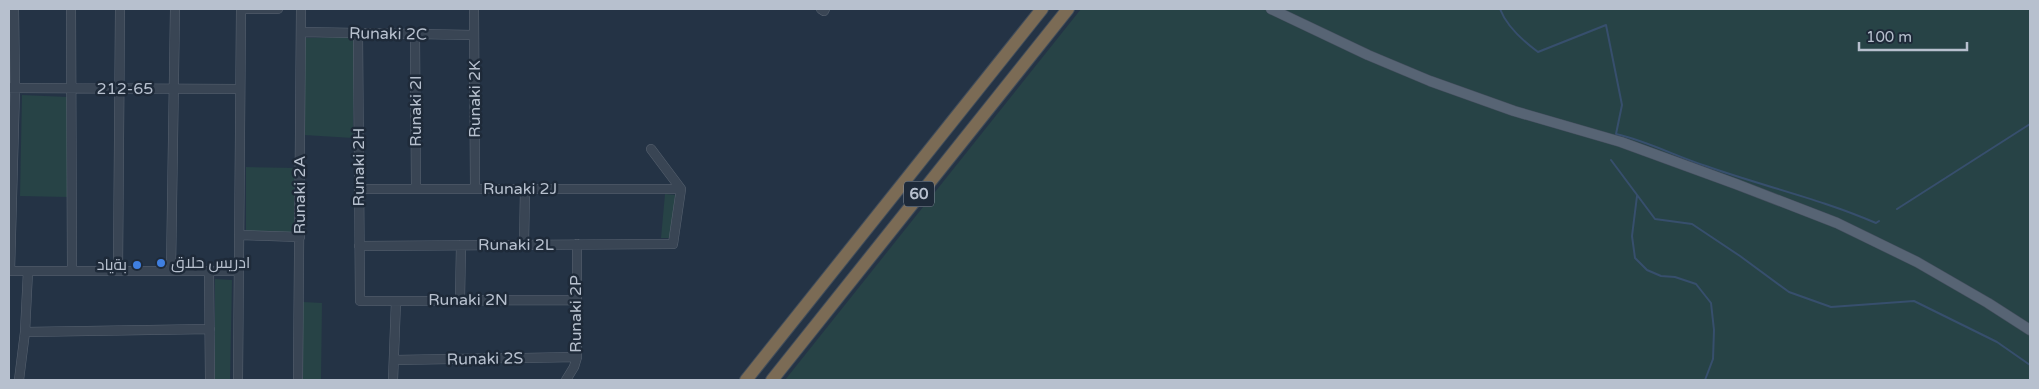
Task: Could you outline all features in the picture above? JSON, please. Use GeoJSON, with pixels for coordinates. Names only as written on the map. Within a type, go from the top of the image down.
{"type":"FeatureCollection","features":[{"type":"Feature","properties":{"kind":"highway","name":"60"},"geometry":{"type":"LineString","coordinates":[[746,380],[1042,9]]}},
{"type":"Feature","properties":{"kind":"highway","name":"60"},"geometry":{"type":"LineString","coordinates":[[772,380],[1068,9]]}},
{"type":"Feature","properties":{"kind":"highway"},"geometry":{"type":"LineString","coordinates":[[869,225],[884,231],[886,238]]}},
{"type":"Feature","properties":{"kind":"main road"},"geometry":{"type":"LineString","coordinates":[[1271,9],[1368,55],[1430,80],[1514,111],[1621,142],[1837,223],[1917,262],[2030,330]]}},
{"type":"Feature","properties":{"kind":"street"},"geometry":{"type":"LineString","coordinates":[[14,9],[10,270],[239,271]]}},
{"type":"Feature","properties":{"kind":"street"},"geometry":{"type":"LineString","coordinates":[[71,9],[72,271]]}},
{"type":"Feature","properties":{"kind":"street"},"geometry":{"type":"LineString","coordinates":[[118,271],[120,9]]}},
{"type":"Feature","properties":{"kind":"street"},"geometry":{"type":"LineString","coordinates":[[171,271],[175,9]]}},
{"type":"Feature","properties":{"kind":"street"},"geometry":{"type":"LineString","coordinates":[[238,380],[241,9],[278,9]]}},
{"type":"Feature","properties":{"kind":"street","name":"Runaki 2A"},"geometry":{"type":"LineString","coordinates":[[298,380],[301,9]]}},
{"type":"Feature","properties":{"kind":"street","name":"Runaki 2K"},"geometry":{"type":"LineString","coordinates":[[474,9],[475,189]]}},
{"type":"Feature","properties":{"kind":"street","name":"Runaki 2C"},"geometry":{"type":"LineString","coordinates":[[301,32],[474,35]]}},
{"type":"Feature","properties":{"kind":"street","name":"Runaki 2H"},"geometry":{"type":"LineString","coordinates":[[358,33],[360,301]]}},
{"type":"Feature","properties":{"kind":"street","name":"Runaki 2I"},"geometry":{"type":"LineString","coordinates":[[415,34],[416,189]]}},
{"type":"Feature","properties":{"kind":"street","name":"212-65"},"geometry":{"type":"LineString","coordinates":[[12,88],[71,90],[240,89]]}},
{"type":"Feature","properties":{"kind":"street"},"geometry":{"type":"LineString","coordinates":[[651,149],[681,189]]}},
{"type":"Feature","properties":{"kind":"street","name":"Runaki 2J"},"geometry":{"type":"LineString","coordinates":[[359,189],[681,189]]}},
{"type":"Feature","properties":{"kind":"street"},"geometry":{"type":"LineString","coordinates":[[524,245],[525,189]]}},
{"type":"Feature","properties":{"kind":"street","name":"Runaki 2L"},"geometry":{"type":"LineString","coordinates":[[359,246],[673,244],[681,189]]}},
{"type":"Feature","properties":{"kind":"street"},"geometry":{"type":"LineString","coordinates":[[239,235],[300,237]]}},
{"type":"Feature","properties":{"kind":"street","name":"Runaki 2P"},"geometry":{"type":"LineString","coordinates":[[566,380],[574,367],[577,357],[577,244]]}},
{"type":"Feature","properties":{"kind":"street"},"geometry":{"type":"LineString","coordinates":[[460,300],[461,245]]}},
{"type":"Feature","properties":{"kind":"street"},"geometry":{"type":"LineString","coordinates":[[20,380],[28,271]]}},
{"type":"Feature","properties":{"kind":"street"},"geometry":{"type":"LineString","coordinates":[[209,271],[210,380]]}},
{"type":"Feature","properties":{"kind":"street","name":"Runaki 2N"},"geometry":{"type":"LineString","coordinates":[[360,301],[576,300]]}},
{"type":"Feature","properties":{"kind":"street"},"geometry":{"type":"LineString","coordinates":[[394,380],[396,301]]}},
{"type":"Feature","properties":{"kind":"street"},"geometry":{"type":"LineString","coordinates":[[25,332],[210,330]]}},
{"type":"Feature","properties":{"kind":"street","name":"Runaki 2S"},"geometry":{"type":"LineString","coordinates":[[394,360],[577,357]]}},
{"type":"Feature","properties":{"kind":"green space"},"geometry":{"type":"Polygon","coordinates":[[[1081,9],[2030,9],[2030,380],[785,380],[1081,9]]]}},
{"type":"Feature","properties":{"kind":"green space"},"geometry":{"type":"Polygon","coordinates":[[[354,37],[353,138],[304,135],[305,38],[354,37]]]}},
{"type":"Feature","properties":{"kind":"green space"},"geometry":{"type":"Polygon","coordinates":[[[22,95],[67,97],[67,197],[20,196],[22,95]]]}},
{"type":"Feature","properties":{"kind":"green space"},"geometry":{"type":"Polygon","coordinates":[[[246,167],[295,168],[294,232],[246,231],[246,167]]]}},
{"type":"Feature","properties":{"kind":"green space"},"geometry":{"type":"Polygon","coordinates":[[[665,194],[675,195],[671,238],[661,238],[665,194]]]}},
{"type":"Feature","properties":{"kind":"green space"},"geometry":{"type":"Polygon","coordinates":[[[215,279],[232,280],[230,380],[215,380],[215,279]]]}},
{"type":"Feature","properties":{"kind":"green space"},"geometry":{"type":"Polygon","coordinates":[[[303,302],[322,303],[321,380],[302,380],[303,302]]]}},
{"type":"Feature","properties":{"kind":"waterway"},"geometry":{"type":"LineString","coordinates":[[1500,9],[1516,33],[1538,52],[1606,25],[1622,105],[1616,134],[1727,173],[1855,214],[1876,223],[1879,221]]}},
{"type":"Feature","properties":{"kind":"waterway"},"geometry":{"type":"LineString","coordinates":[[1897,209],[2030,124]]}},
{"type":"Feature","properties":{"kind":"waterway"},"geometry":{"type":"LineString","coordinates":[[1611,160],[1655,219],[1692,224],[1789,292],[1831,307],[1914,301],[1997,342],[2030,365]]}},
{"type":"Feature","properties":{"kind":"waterway"},"geometry":{"type":"LineString","coordinates":[[1637,196],[1632,236],[1635,258],[1647,270],[1661,276],[1675,277],[1696,284],[1711,303],[1714,330],[1713,359],[1705,380]]}},
{"type":"Feature","properties":{"kind":"place","name":"ادريس حلاق"},"geometry":{"type":"Point","coordinates":[161,263]}},
{"type":"Feature","properties":{"kind":"place","name":"بةیاد"},"geometry":{"type":"Point","coordinates":[137,265]}}]}
